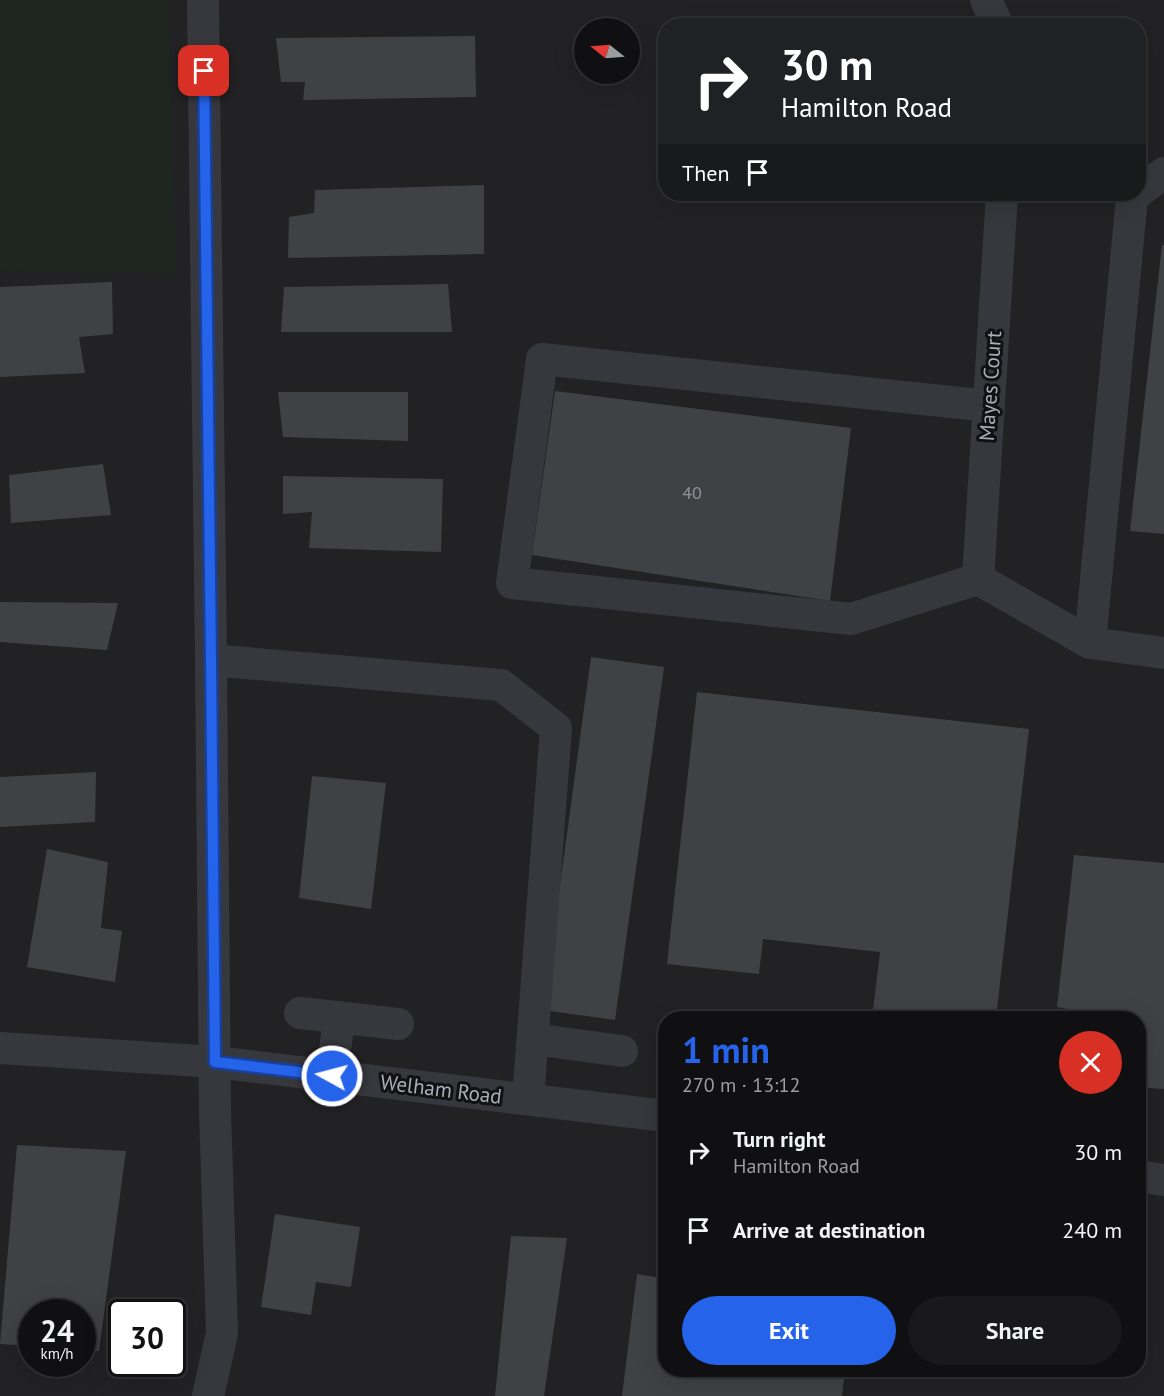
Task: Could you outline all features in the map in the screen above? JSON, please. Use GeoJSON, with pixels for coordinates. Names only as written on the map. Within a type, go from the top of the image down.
{"type":"FeatureCollection","features":[{"type":"Feature","properties":{"kind":"street"},"geometry":{"type":"LineString","coordinates":[[203,0],[215,1062],[222,1333],[208,1396]]}},
{"type":"Feature","properties":{"kind":"street"},"geometry":{"type":"LineString","coordinates":[[986,0],[994,18]]}},
{"type":"Feature","properties":{"kind":"street"},"geometry":{"type":"LineString","coordinates":[[1146,186],[1164,173]]}},
{"type":"Feature","properties":{"kind":"street","name":"Mayes Court"},"geometry":{"type":"LineString","coordinates":[[978,579],[1002,201]]}},
{"type":"Feature","properties":{"kind":"street"},"geometry":{"type":"LineString","coordinates":[[1090,643],[1132,201]]}},
{"type":"Feature","properties":{"kind":"street"},"geometry":{"type":"LineString","coordinates":[[989,406],[542,359],[512,583],[851,619],[978,579],[1090,643],[1164,653]]}},
{"type":"Feature","properties":{"kind":"street"},"geometry":{"type":"LineString","coordinates":[[211,660],[501,685],[556,728],[528,1099]]}},
{"type":"Feature","properties":{"kind":"street"},"geometry":{"type":"LineString","coordinates":[[300,1013],[398,1024]]}},
{"type":"Feature","properties":{"kind":"street"},"geometry":{"type":"LineString","coordinates":[[332,1076],[339,1017]]}},
{"type":"Feature","properties":{"kind":"street"},"geometry":{"type":"LineString","coordinates":[[533,1039],[622,1051]]}},
{"type":"Feature","properties":{"kind":"street","name":"Welham Road"},"geometry":{"type":"LineString","coordinates":[[1,1051],[215,1062],[658,1115]]}},
{"type":"Feature","properties":{"kind":"street"},"geometry":{"type":"LineString","coordinates":[[1146,1177],[1164,1180]]}},
{"type":"Feature","properties":{"kind":"shaded area"},"geometry":{"type":"Polygon","coordinates":[[[0,0],[1164,0],[1164,1396],[0,1396],[0,0]]]}},
{"type":"Feature","properties":{"kind":"shaded area"},"geometry":{"type":"Polygon","coordinates":[[[0,0],[169,0],[176,274],[0,271],[0,0]]]}},
{"type":"Feature","properties":{"kind":"building"},"geometry":{"type":"Polygon","coordinates":[[[475,36],[476,97],[303,100],[305,82],[281,82],[276,38],[475,36]]]}},
{"type":"Feature","properties":{"kind":"building"},"geometry":{"type":"Polygon","coordinates":[[[484,185],[484,254],[288,258],[289,217],[314,213],[315,190],[484,185]]]}},
{"type":"Feature","properties":{"kind":"building"},"geometry":{"type":"Polygon","coordinates":[[[1162,245],[1164,245],[1164,534],[1130,531],[1162,245]]]}},
{"type":"Feature","properties":{"kind":"building"},"geometry":{"type":"Polygon","coordinates":[[[112,282],[113,334],[79,337],[85,373],[0,377],[0,287],[112,282]]]}},
{"type":"Feature","properties":{"kind":"building"},"geometry":{"type":"Polygon","coordinates":[[[448,284],[452,332],[281,332],[284,287],[448,284]]]}},
{"type":"Feature","properties":{"kind":"building"},"geometry":{"type":"Polygon","coordinates":[[[555,391],[851,428],[830,601],[532,555],[555,391]]]}},
{"type":"Feature","properties":{"kind":"building"},"geometry":{"type":"Polygon","coordinates":[[[278,392],[408,392],[408,441],[283,437],[278,392]]]}},
{"type":"Feature","properties":{"kind":"building"},"geometry":{"type":"Polygon","coordinates":[[[103,464],[111,515],[11,523],[9,475],[103,464]]]}},
{"type":"Feature","properties":{"kind":"building"},"geometry":{"type":"Polygon","coordinates":[[[283,476],[443,479],[441,552],[309,548],[312,512],[283,514],[283,476]]]}},
{"type":"Feature","properties":{"kind":"building"},"geometry":{"type":"Polygon","coordinates":[[[0,602],[118,603],[107,650],[0,642],[0,602]]]}},
{"type":"Feature","properties":{"kind":"building"},"geometry":{"type":"Polygon","coordinates":[[[591,657],[664,667],[615,1020],[543,1010],[591,657]]]}},
{"type":"Feature","properties":{"kind":"building"},"geometry":{"type":"Polygon","coordinates":[[[697,692],[1029,729],[997,1011],[873,1011],[880,952],[763,939],[759,974],[667,964],[697,692]]]}},
{"type":"Feature","properties":{"kind":"building"},"geometry":{"type":"Polygon","coordinates":[[[96,772],[95,822],[0,827],[0,777],[96,772]]]}},
{"type":"Feature","properties":{"kind":"building"},"geometry":{"type":"Polygon","coordinates":[[[312,776],[386,783],[371,909],[299,898],[312,776]]]}},
{"type":"Feature","properties":{"kind":"building"},"geometry":{"type":"Polygon","coordinates":[[[47,849],[108,862],[101,928],[122,931],[115,982],[27,967],[47,849]]]}},
{"type":"Feature","properties":{"kind":"building"},"geometry":{"type":"Polygon","coordinates":[[[1074,855],[1164,863],[1164,1089],[1146,1088],[1146,1011],[1077,1011],[1057,1007],[1074,855]]]}},
{"type":"Feature","properties":{"kind":"building"},"geometry":{"type":"Polygon","coordinates":[[[17,1145],[126,1151],[99,1351],[96,1351],[96,1299],[18,1299],[18,1345],[0,1344],[17,1145]]]}},
{"type":"Feature","properties":{"kind":"building"},"geometry":{"type":"Polygon","coordinates":[[[275,1214],[360,1227],[351,1287],[316,1282],[311,1315],[261,1307],[275,1214]]]}},
{"type":"Feature","properties":{"kind":"building"},"geometry":{"type":"Polygon","coordinates":[[[511,1236],[567,1238],[544,1396],[495,1396],[511,1236]]]}},
{"type":"Feature","properties":{"kind":"building"},"geometry":{"type":"Polygon","coordinates":[[[637,1274],[658,1278],[658,1377],[844,1377],[842,1396],[622,1396],[637,1274]]]}},
{"type":"Feature","properties":{"kind":"route"},"geometry":{"type":"LineString","coordinates":[[204,71],[215,1062],[332,1076]]}}]}
